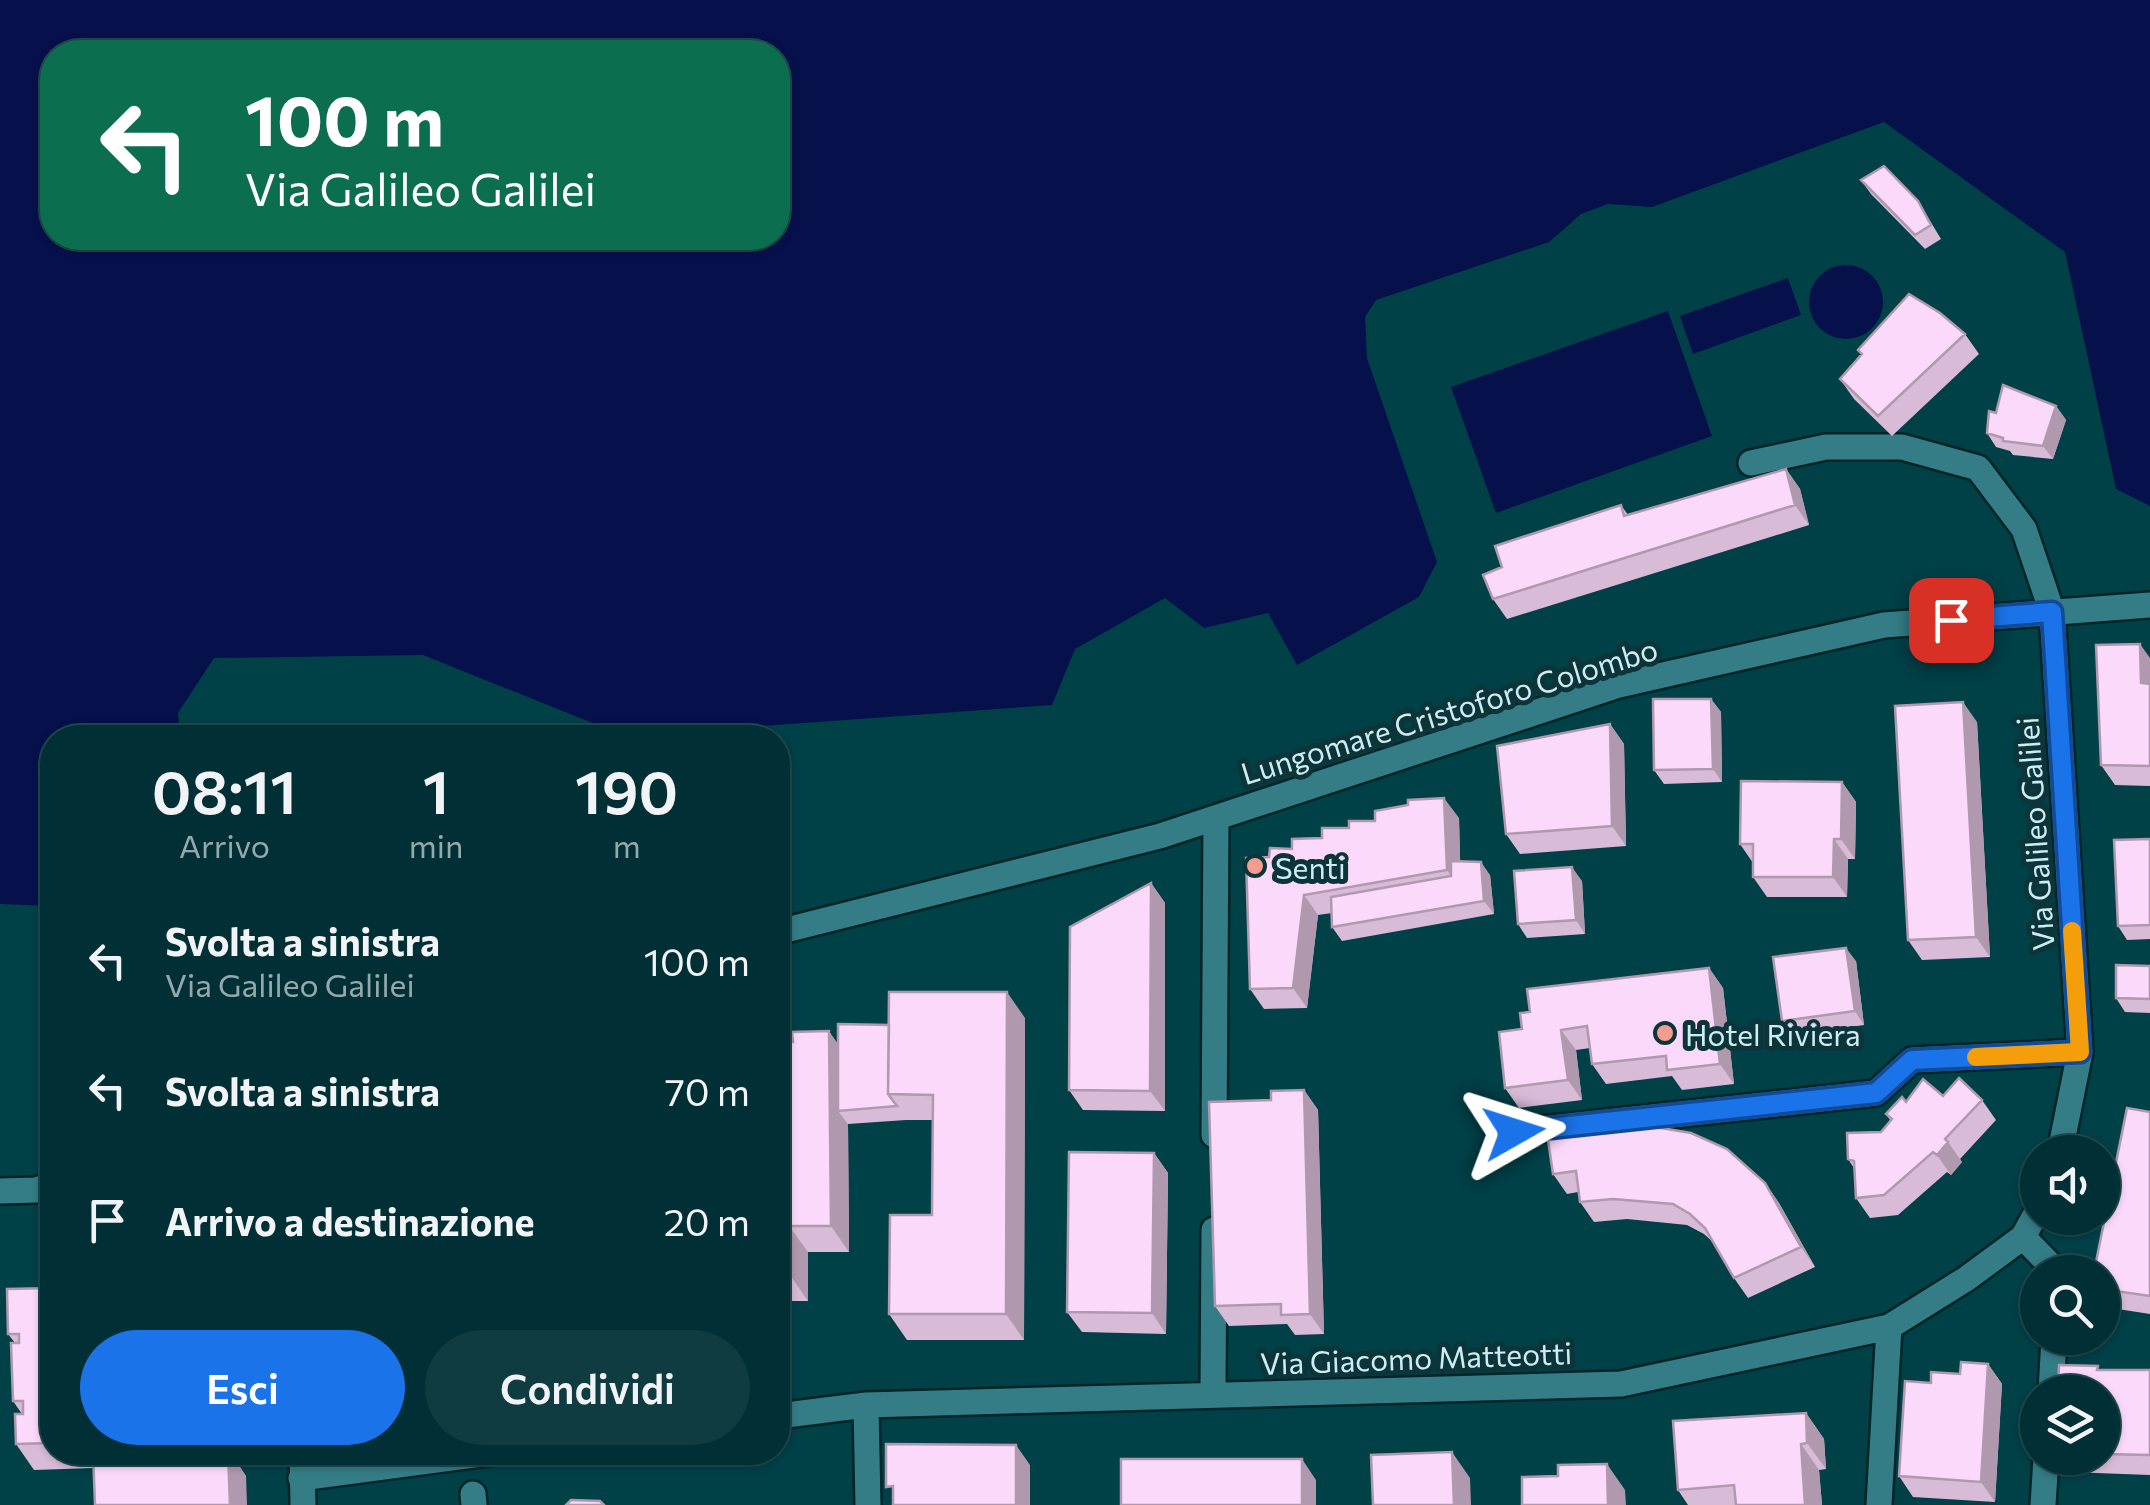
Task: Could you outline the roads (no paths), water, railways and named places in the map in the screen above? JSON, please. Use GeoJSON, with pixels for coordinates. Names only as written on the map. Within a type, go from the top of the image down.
{"type":"FeatureCollection","features":[{"type":"Feature","properties":{"kind":"street","name":"Via Galileo Galilei"},"geometry":{"type":"LineString","coordinates":[[1751,463],[1826,447],[1902,447],[1978,468],[2024,529],[2052,612],[2080,1052],[2063,1135]]}},
{"type":"Feature","properties":{"kind":"street","name":"Lungomare Cristoforo Colombo"},"geometry":{"type":"LineString","coordinates":[[790,929],[1160,836],[1618,686],[1884,625],[2150,606]]}},
{"type":"Feature","properties":{"kind":"street"},"geometry":{"type":"LineString","coordinates":[[1214,1156],[1216,818]]}},
{"type":"Feature","properties":{"kind":"street"},"geometry":{"type":"LineString","coordinates":[[1514,1132],[1876,1093],[1912,1060],[2080,1052]]}},
{"type":"Feature","properties":{"kind":"street"},"geometry":{"type":"LineString","coordinates":[[0,1191],[40,1189]]}},
{"type":"Feature","properties":{"kind":"street"},"geometry":{"type":"LineString","coordinates":[[1213,1395],[1214,1196]]}},
{"type":"Feature","properties":{"kind":"street"},"geometry":{"type":"LineString","coordinates":[[2023,1237],[2040,1255]]}},
{"type":"Feature","properties":{"kind":"street","name":"Via Giacomo Matteotti"},"geometry":{"type":"LineString","coordinates":[[790,1414],[866,1404],[1620,1384],[1889,1327],[1966,1280],[2023,1237]]}},
{"type":"Feature","properties":{"kind":"street"},"geometry":{"type":"LineString","coordinates":[[1880,1505],[1889,1327]]}},
{"type":"Feature","properties":{"kind":"street"},"geometry":{"type":"LineString","coordinates":[[866,1404],[868,1505]]}},
{"type":"Feature","properties":{"kind":"street"},"geometry":{"type":"LineString","coordinates":[[302,1465],[303,1505]]}},
{"type":"Feature","properties":{"kind":"street"},"geometry":{"type":"LineString","coordinates":[[2043,1505],[2045,1475]]}},
{"type":"Feature","properties":{"kind":"place","name":"Senti"},"geometry":{"type":"Point","coordinates":[1255,866]}},
{"type":"Feature","properties":{"kind":"place","name":"Hotel Riviera"},"geometry":{"type":"Point","coordinates":[1665,1033]}}]}
